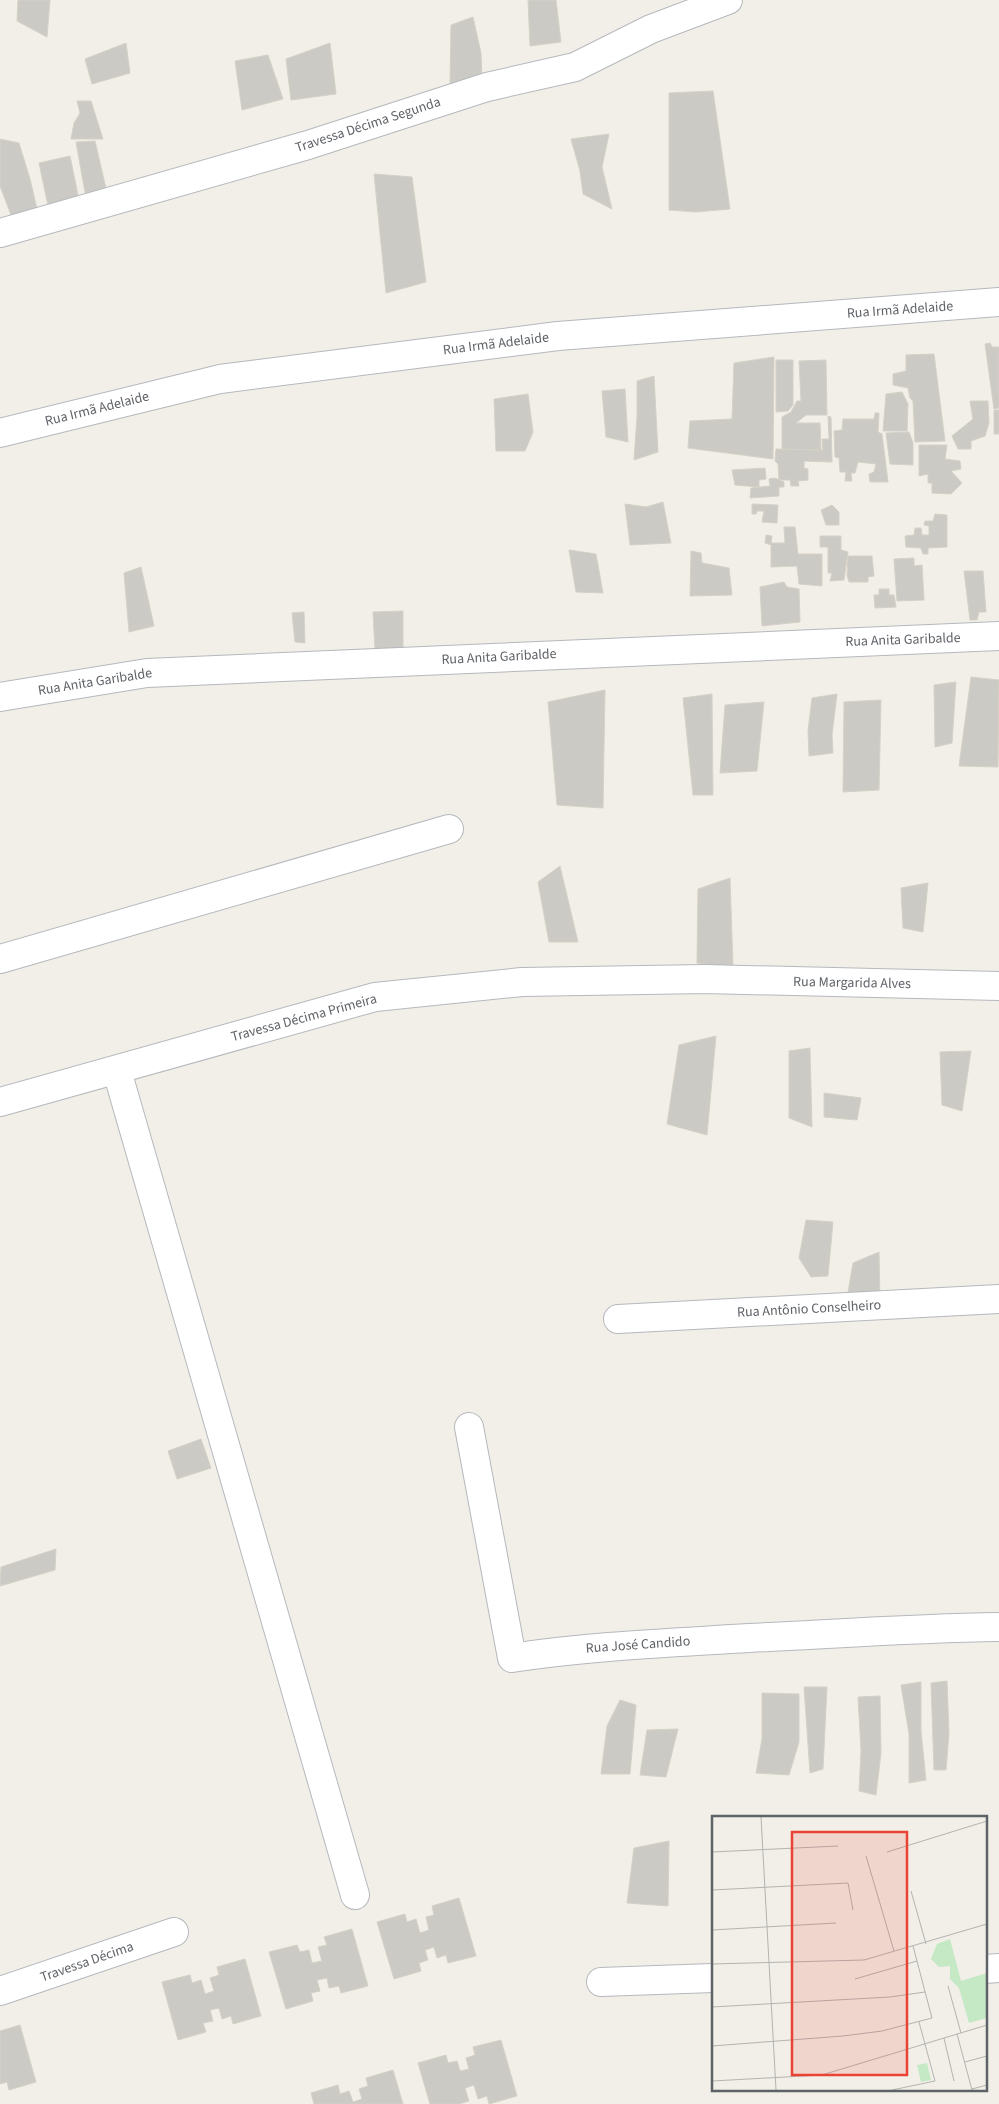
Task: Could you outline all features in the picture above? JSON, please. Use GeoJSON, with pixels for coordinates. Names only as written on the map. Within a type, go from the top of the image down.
{"type":"FeatureCollection","features":[{"type":"Feature","properties":{"kind":"street","name":"Travessa Décima Segunda"},"geometry":{"type":"LineString","coordinates":[[0,233],[308,146],[487,87],[575,67],[651,29],[728,0]]}},
{"type":"Feature","properties":{"kind":"street","name":"Rua Irmã Adelaide"},"geometry":{"type":"LineString","coordinates":[[0,433],[220,379],[558,336],[999,302]]}},
{"type":"Feature","properties":{"kind":"street","name":"Rua Anita Garibalde"},"geometry":{"type":"LineString","coordinates":[[0,697],[147,673],[999,636]]}},
{"type":"Feature","properties":{"kind":"street"},"geometry":{"type":"LineString","coordinates":[[0,960],[449,829]]}},
{"type":"Feature","properties":{"kind":"street","name":"Rua Margarida Alves"},"geometry":{"type":"LineString","coordinates":[[705,979],[999,986]]}},
{"type":"Feature","properties":{"kind":"street","name":"Travessa Décima Primeira"},"geometry":{"type":"LineString","coordinates":[[0,1102],[375,998],[522,982],[705,979]]}},
{"type":"Feature","properties":{"kind":"street"},"geometry":{"type":"LineString","coordinates":[[117,1070],[355,1895]]}},
{"type":"Feature","properties":{"kind":"street","name":"Rua Antônio Conselheiro"},"geometry":{"type":"LineString","coordinates":[[618,1319],[999,1300]]}},
{"type":"Feature","properties":{"kind":"street","name":"Rua José Candido"},"geometry":{"type":"LineString","coordinates":[[469,1427],[512,1658],[636,1644],[931,1628],[999,1627]]}},
{"type":"Feature","properties":{"kind":"street","name":"Travessa Décima"},"geometry":{"type":"LineString","coordinates":[[0,1992],[174,1932]]}},
{"type":"Feature","properties":{"kind":"street"},"geometry":{"type":"LineString","coordinates":[[986,1969],[999,1968]]}},
{"type":"Feature","properties":{"kind":"street"},"geometry":{"type":"LineString","coordinates":[[601,1982],[712,1978]]}},
{"type":"Feature","properties":{"kind":"building"},"geometry":{"type":"Polygon","coordinates":[[[18,0],[50,0],[47,37],[17,21],[18,0]]]}},
{"type":"Feature","properties":{"kind":"building"},"geometry":{"type":"Polygon","coordinates":[[[528,0],[556,0],[561,42],[530,46],[528,0]]]}},
{"type":"Feature","properties":{"kind":"building"},"geometry":{"type":"Polygon","coordinates":[[[473,17],[481,53],[482,79],[450,84],[451,25],[473,17]]]}},
{"type":"Feature","properties":{"kind":"building"},"geometry":{"type":"Polygon","coordinates":[[[126,43],[130,73],[92,84],[85,59],[126,43]]]}},
{"type":"Feature","properties":{"kind":"building"},"geometry":{"type":"Polygon","coordinates":[[[330,43],[336,94],[291,100],[286,59],[330,43]]]}},
{"type":"Feature","properties":{"kind":"building"},"geometry":{"type":"Polygon","coordinates":[[[268,55],[283,99],[242,110],[235,61],[268,55]]]}},
{"type":"Feature","properties":{"kind":"building"},"geometry":{"type":"Polygon","coordinates":[[[713,91],[730,209],[696,212],[669,210],[669,93],[713,91]]]}},
{"type":"Feature","properties":{"kind":"building"},"geometry":{"type":"Polygon","coordinates":[[[77,101],[91,101],[103,139],[71,139],[74,123],[80,113],[77,101]]]}},
{"type":"Feature","properties":{"kind":"building"},"geometry":{"type":"Polygon","coordinates":[[[609,134],[602,167],[612,209],[583,194],[580,171],[571,139],[609,134]]]}},
{"type":"Feature","properties":{"kind":"building"},"geometry":{"type":"Polygon","coordinates":[[[0,139],[19,143],[38,213],[16,228],[0,186],[0,139]]]}},
{"type":"Feature","properties":{"kind":"building"},"geometry":{"type":"Polygon","coordinates":[[[95,141],[108,197],[86,198],[76,142],[95,141]]]}},
{"type":"Feature","properties":{"kind":"building"},"geometry":{"type":"Polygon","coordinates":[[[70,156],[80,205],[50,215],[39,163],[70,156]]]}},
{"type":"Feature","properties":{"kind":"building"},"geometry":{"type":"Polygon","coordinates":[[[374,174],[412,177],[426,282],[386,293],[374,174]]]}},
{"type":"Feature","properties":{"kind":"building"},"geometry":{"type":"Polygon","coordinates":[[[990,343],[992,347],[999,347],[999,408],[994,409],[985,344],[990,343]]]}},
{"type":"Feature","properties":{"kind":"building"},"geometry":{"type":"Polygon","coordinates":[[[934,354],[945,441],[915,442],[913,401],[910,398],[908,388],[893,385],[893,374],[906,371],[906,355],[934,354]]]}},
{"type":"Feature","properties":{"kind":"building"},"geometry":{"type":"Polygon","coordinates":[[[774,357],[773,459],[688,448],[690,421],[732,419],[734,363],[774,357]]]}},
{"type":"Feature","properties":{"kind":"building"},"geometry":{"type":"Polygon","coordinates":[[[776,360],[793,360],[793,405],[788,411],[776,412],[776,360]]]}},
{"type":"Feature","properties":{"kind":"building"},"geometry":{"type":"Polygon","coordinates":[[[826,360],[827,415],[806,415],[796,423],[820,423],[821,450],[782,449],[782,417],[791,412],[797,401],[801,401],[799,361],[826,360]]]}},
{"type":"Feature","properties":{"kind":"building"},"geometry":{"type":"Polygon","coordinates":[[[654,376],[658,452],[634,460],[637,381],[654,376]]]}},
{"type":"Feature","properties":{"kind":"building"},"geometry":{"type":"Polygon","coordinates":[[[625,389],[628,442],[606,437],[602,391],[625,389]]]}},
{"type":"Feature","properties":{"kind":"building"},"geometry":{"type":"Polygon","coordinates":[[[902,392],[908,404],[907,431],[883,431],[886,394],[902,392]]]}},
{"type":"Feature","properties":{"kind":"building"},"geometry":{"type":"Polygon","coordinates":[[[528,394],[533,432],[525,451],[496,451],[494,399],[528,394]]]}},
{"type":"Feature","properties":{"kind":"building"},"geometry":{"type":"Polygon","coordinates":[[[970,401],[988,401],[989,423],[985,436],[971,441],[971,449],[958,449],[952,436],[973,419],[970,401]]]}},
{"type":"Feature","properties":{"kind":"building"},"geometry":{"type":"Polygon","coordinates":[[[994,410],[999,410],[999,434],[994,434],[994,410]]]}},
{"type":"Feature","properties":{"kind":"building"},"geometry":{"type":"Polygon","coordinates":[[[875,413],[879,413],[878,432],[882,434],[888,482],[870,482],[869,474],[874,472],[876,464],[858,462],[855,473],[851,473],[852,481],[845,481],[846,472],[840,472],[839,458],[835,457],[834,431],[842,430],[843,419],[874,419],[875,413]]]}},
{"type":"Feature","properties":{"kind":"building"},"geometry":{"type":"Polygon","coordinates":[[[828,416],[831,417],[832,462],[804,461],[804,468],[808,469],[808,480],[798,481],[799,486],[791,486],[790,480],[779,480],[778,464],[775,461],[776,449],[823,450],[822,439],[829,439],[828,416]]]}},
{"type":"Feature","properties":{"kind":"building"},"geometry":{"type":"Polygon","coordinates":[[[909,432],[913,443],[913,465],[890,464],[886,433],[909,432]]]}},
{"type":"Feature","properties":{"kind":"building"},"geometry":{"type":"Polygon","coordinates":[[[919,445],[947,445],[945,459],[960,461],[961,469],[951,471],[962,483],[951,494],[932,493],[932,483],[928,483],[928,474],[919,476],[919,445]]]}},
{"type":"Feature","properties":{"kind":"building"},"geometry":{"type":"Polygon","coordinates":[[[765,468],[766,479],[759,480],[759,487],[735,485],[732,470],[765,468]]]}},
{"type":"Feature","properties":{"kind":"building"},"geometry":{"type":"Polygon","coordinates":[[[775,478],[784,482],[784,487],[779,487],[779,496],[750,498],[751,488],[770,486],[769,479],[775,478]]]}},
{"type":"Feature","properties":{"kind":"building"},"geometry":{"type":"Polygon","coordinates":[[[663,502],[671,543],[630,545],[625,504],[646,507],[663,502]]]}},
{"type":"Feature","properties":{"kind":"building"},"geometry":{"type":"Polygon","coordinates":[[[752,504],[778,505],[777,523],[762,522],[764,511],[757,511],[756,514],[752,514],[752,504]]]}},
{"type":"Feature","properties":{"kind":"building"},"geometry":{"type":"Polygon","coordinates":[[[832,505],[839,512],[839,525],[826,525],[821,510],[832,505]]]}},
{"type":"Feature","properties":{"kind":"building"},"geometry":{"type":"Polygon","coordinates":[[[935,514],[947,515],[947,547],[928,548],[928,554],[923,554],[921,548],[906,547],[905,536],[914,535],[915,528],[921,528],[922,535],[929,535],[929,526],[924,525],[925,521],[933,521],[935,514]]]}},
{"type":"Feature","properties":{"kind":"building"},"geometry":{"type":"Polygon","coordinates":[[[784,527],[795,527],[798,554],[822,554],[822,586],[799,584],[797,566],[771,567],[771,545],[765,543],[766,535],[772,536],[771,543],[785,543],[784,527]]]}},
{"type":"Feature","properties":{"kind":"building"},"geometry":{"type":"Polygon","coordinates":[[[820,536],[841,536],[841,550],[848,552],[844,580],[830,581],[832,573],[828,573],[828,547],[820,547],[820,536]]]}},
{"type":"Feature","properties":{"kind":"building"},"geometry":{"type":"Polygon","coordinates":[[[569,550],[596,554],[603,593],[576,592],[569,550]]]}},
{"type":"Feature","properties":{"kind":"building"},"geometry":{"type":"Polygon","coordinates":[[[691,551],[701,553],[702,563],[729,568],[732,595],[690,596],[691,551]]]}},
{"type":"Feature","properties":{"kind":"building"},"geometry":{"type":"Polygon","coordinates":[[[848,556],[872,556],[874,576],[868,577],[868,582],[849,582],[847,575],[848,556]]]}},
{"type":"Feature","properties":{"kind":"building"},"geometry":{"type":"Polygon","coordinates":[[[914,558],[914,566],[922,565],[924,600],[897,601],[894,559],[914,558]]]}},
{"type":"Feature","properties":{"kind":"building"},"geometry":{"type":"Polygon","coordinates":[[[141,567],[154,626],[129,632],[124,573],[141,567]]]}},
{"type":"Feature","properties":{"kind":"building"},"geometry":{"type":"Polygon","coordinates":[[[964,571],[983,571],[986,612],[979,612],[977,620],[970,620],[964,571]]]}},
{"type":"Feature","properties":{"kind":"building"},"geometry":{"type":"Polygon","coordinates":[[[784,582],[787,587],[799,589],[800,622],[762,626],[760,587],[784,582]]]}},
{"type":"Feature","properties":{"kind":"building"},"geometry":{"type":"Polygon","coordinates":[[[879,589],[889,589],[889,595],[894,595],[896,607],[875,608],[874,595],[879,595],[879,589]]]}},
{"type":"Feature","properties":{"kind":"building"},"geometry":{"type":"Polygon","coordinates":[[[403,611],[403,651],[375,650],[373,612],[403,611]]]}},
{"type":"Feature","properties":{"kind":"building"},"geometry":{"type":"Polygon","coordinates":[[[304,612],[305,643],[295,642],[292,613],[304,612]]]}},
{"type":"Feature","properties":{"kind":"building"},"geometry":{"type":"Polygon","coordinates":[[[971,677],[999,680],[998,767],[959,766],[971,677]]]}},
{"type":"Feature","properties":{"kind":"building"},"geometry":{"type":"Polygon","coordinates":[[[956,682],[952,743],[935,747],[934,685],[956,682]]]}},
{"type":"Feature","properties":{"kind":"building"},"geometry":{"type":"Polygon","coordinates":[[[605,690],[603,808],[557,805],[548,702],[605,690]]]}},
{"type":"Feature","properties":{"kind":"building"},"geometry":{"type":"Polygon","coordinates":[[[712,694],[713,795],[693,795],[683,698],[712,694]]]}},
{"type":"Feature","properties":{"kind":"building"},"geometry":{"type":"Polygon","coordinates":[[[837,694],[832,735],[833,753],[809,756],[808,731],[812,698],[837,694]]]}},
{"type":"Feature","properties":{"kind":"building"},"geometry":{"type":"Polygon","coordinates":[[[881,700],[879,790],[843,792],[844,702],[881,700]]]}},
{"type":"Feature","properties":{"kind":"building"},"geometry":{"type":"Polygon","coordinates":[[[764,702],[757,771],[720,773],[725,705],[764,702]]]}},
{"type":"Feature","properties":{"kind":"building"},"geometry":{"type":"Polygon","coordinates":[[[560,866],[578,942],[549,942],[538,882],[560,866]]]}},
{"type":"Feature","properties":{"kind":"building"},"geometry":{"type":"Polygon","coordinates":[[[730,878],[733,967],[697,963],[698,889],[730,878]]]}},
{"type":"Feature","properties":{"kind":"building"},"geometry":{"type":"Polygon","coordinates":[[[928,883],[923,932],[903,928],[901,888],[928,883]]]}},
{"type":"Feature","properties":{"kind":"building"},"geometry":{"type":"Polygon","coordinates":[[[716,1036],[707,1135],[667,1124],[679,1045],[716,1036]]]}},
{"type":"Feature","properties":{"kind":"building"},"geometry":{"type":"Polygon","coordinates":[[[810,1048],[812,1127],[789,1118],[789,1051],[810,1048]]]}},
{"type":"Feature","properties":{"kind":"building"},"geometry":{"type":"Polygon","coordinates":[[[971,1051],[962,1111],[942,1105],[940,1052],[971,1051]]]}},
{"type":"Feature","properties":{"kind":"building"},"geometry":{"type":"Polygon","coordinates":[[[824,1093],[861,1098],[857,1120],[824,1117],[824,1093]]]}},
{"type":"Feature","properties":{"kind":"building"},"geometry":{"type":"Polygon","coordinates":[[[806,1220],[833,1222],[828,1276],[811,1277],[799,1258],[806,1220]]]}},
{"type":"Feature","properties":{"kind":"building"},"geometry":{"type":"Polygon","coordinates":[[[879,1252],[880,1300],[847,1298],[853,1263],[879,1252]]]}},
{"type":"Feature","properties":{"kind":"building"},"geometry":{"type":"Polygon","coordinates":[[[201,1439],[211,1468],[177,1479],[168,1451],[201,1439]]]}},
{"type":"Feature","properties":{"kind":"building"},"geometry":{"type":"Polygon","coordinates":[[[56,1549],[55,1570],[0,1586],[1,1567],[56,1549]]]}},
{"type":"Feature","properties":{"kind":"building"},"geometry":{"type":"Polygon","coordinates":[[[947,1681],[949,1734],[946,1770],[934,1770],[931,1683],[947,1681]]]}},
{"type":"Feature","properties":{"kind":"building"},"geometry":{"type":"Polygon","coordinates":[[[921,1682],[921,1731],[926,1780],[909,1783],[909,1734],[901,1685],[921,1682]]]}},
{"type":"Feature","properties":{"kind":"building"},"geometry":{"type":"Polygon","coordinates":[[[804,1687],[827,1687],[823,1769],[810,1773],[804,1687]]]}},
{"type":"Feature","properties":{"kind":"building"},"geometry":{"type":"Polygon","coordinates":[[[762,1693],[799,1694],[799,1742],[789,1775],[756,1773],[762,1739],[762,1693]]]}},
{"type":"Feature","properties":{"kind":"building"},"geometry":{"type":"Polygon","coordinates":[[[880,1696],[881,1753],[876,1795],[859,1791],[861,1751],[858,1697],[880,1696]]]}},
{"type":"Feature","properties":{"kind":"building"},"geometry":{"type":"Polygon","coordinates":[[[620,1700],[636,1705],[630,1774],[601,1774],[607,1726],[620,1700]]]}},
{"type":"Feature","properties":{"kind":"building"},"geometry":{"type":"Polygon","coordinates":[[[678,1729],[666,1777],[640,1775],[647,1730],[678,1729]]]}},
{"type":"Feature","properties":{"kind":"building"},"geometry":{"type":"Polygon","coordinates":[[[669,1841],[668,1906],[627,1903],[634,1848],[669,1841]]]}},
{"type":"Feature","properties":{"kind":"building"},"geometry":{"type":"Polygon","coordinates":[[[459,1898],[476,1956],[448,1963],[446,1955],[437,1958],[434,1947],[425,1950],[428,1960],[419,1963],[421,1971],[394,1979],[377,1922],[405,1914],[407,1922],[416,1919],[420,1933],[429,1930],[426,1917],[434,1915],[432,1906],[459,1898]]]}},
{"type":"Feature","properties":{"kind":"building"},"geometry":{"type":"Polygon","coordinates":[[[352,1929],[368,1986],[341,1993],[339,1986],[329,1988],[327,1978],[317,1980],[320,1991],[311,1993],[313,2001],[286,2009],[269,1952],[297,1945],[300,1952],[309,1950],[312,1963],[322,1961],[318,1947],[327,1945],[324,1937],[352,1929]]]}},
{"type":"Feature","properties":{"kind":"building"},"geometry":{"type":"Polygon","coordinates":[[[245,1959],[261,2016],[233,2024],[231,2016],[222,2019],[219,2008],[210,2010],[213,2021],[203,2023],[206,2032],[178,2040],[162,1982],[190,1975],[192,1983],[201,1980],[205,1994],[214,1991],[210,1978],[219,1975],[217,1967],[245,1959]]]}},
{"type":"Feature","properties":{"kind":"building"},"geometry":{"type":"Polygon","coordinates":[[[20,2025],[36,2082],[9,2090],[7,2082],[0,2084],[0,2031],[20,2025]]]}},
{"type":"Feature","properties":{"kind":"building"},"geometry":{"type":"Polygon","coordinates":[[[501,2040],[517,2096],[489,2104],[487,2096],[478,2099],[474,2085],[465,2088],[469,2101],[459,2104],[430,2104],[418,2063],[446,2055],[448,2063],[457,2061],[460,2071],[469,2069],[466,2058],[475,2055],[473,2047],[501,2040]]]}},
{"type":"Feature","properties":{"kind":"building"},"geometry":{"type":"Polygon","coordinates":[[[393,2070],[403,2104],[314,2104],[311,2093],[338,2085],[340,2094],[349,2091],[353,2102],[362,2099],[359,2089],[368,2086],[366,2078],[393,2070]]]}}]}
